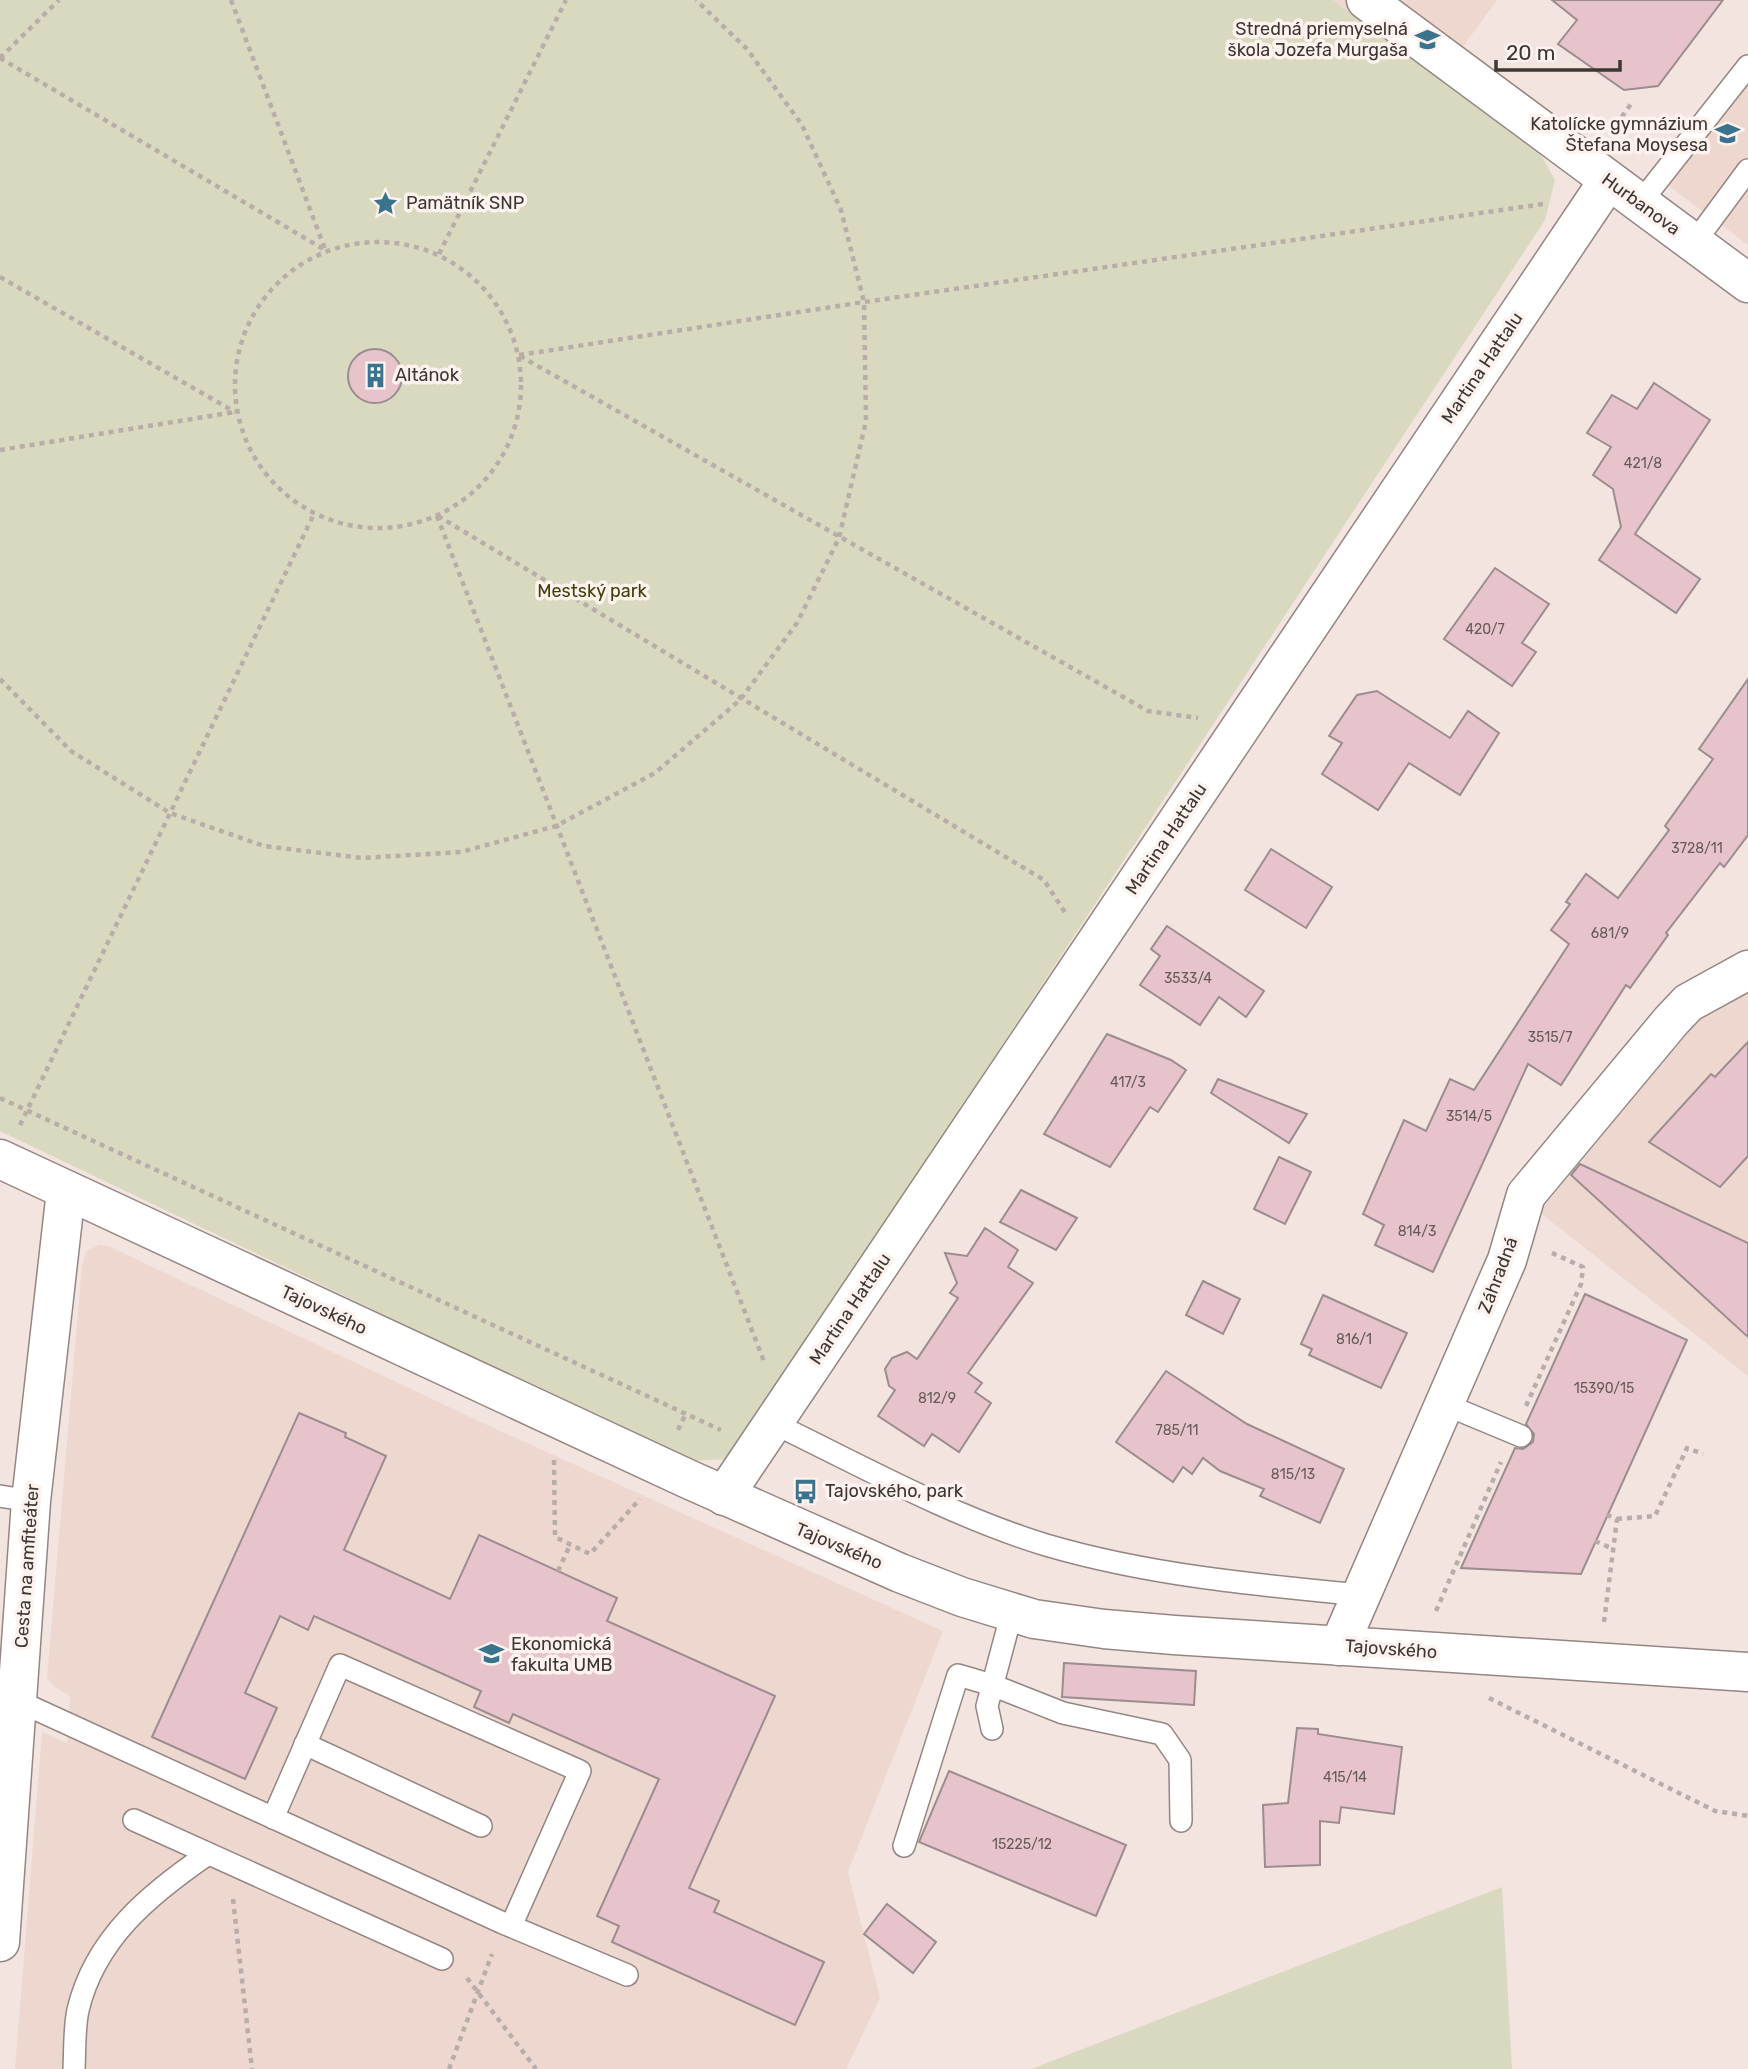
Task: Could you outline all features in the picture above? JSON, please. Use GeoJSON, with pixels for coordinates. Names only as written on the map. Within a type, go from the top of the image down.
{"type":"FeatureCollection","features":[{"type":"Feature","properties":{"kind":"street","name":"Hurbanova"},"geometry":{"type":"LineString","coordinates":[[1366,0],[1748,283]]}},
{"type":"Feature","properties":{"kind":"street","name":"Martina Hattalu"},"geometry":{"type":"LineString","coordinates":[[724,1496],[1608,181]]}},
{"type":"Feature","properties":{"kind":"street","name":"Záhradná"},"geometry":{"type":"LineString","coordinates":[[1339,1646],[1507,1259],[1526,1195],[1688,1003],[1748,970]]}},
{"type":"Feature","properties":{"kind":"street","name":"Tajovského"},"geometry":{"type":"LineString","coordinates":[[8,1145],[66,1191],[724,1496],[900,1573],[962,1597],[1034,1619],[1104,1629],[1748,1672]]}},
{"type":"Feature","properties":{"kind":"street","name":"Cesta na amfiteáter"},"geometry":{"type":"LineString","coordinates":[[0,1942],[18,1701],[16,1498],[66,1191]]}},
{"type":"Feature","properties":{"kind":"lane"},"geometry":{"type":"LineString","coordinates":[[1640,203],[1748,66]]}},
{"type":"Feature","properties":{"kind":"lane"},"geometry":{"type":"LineString","coordinates":[[1694,243],[1744,184]]}},
{"type":"Feature","properties":{"kind":"lane"},"geometry":{"type":"LineString","coordinates":[[1444,1404],[1521,1436]]}},
{"type":"Feature","properties":{"kind":"lane"},"geometry":{"type":"LineString","coordinates":[[778,1417],[953,1509],[1045,1545],[1249,1586],[1361,1595]]}},
{"type":"Feature","properties":{"kind":"lane"},"geometry":{"type":"LineString","coordinates":[[992,1729],[987,1706],[1012,1612]]}},
{"type":"Feature","properties":{"kind":"lane"},"geometry":{"type":"LineString","coordinates":[[273,1818],[340,1665],[580,1771],[507,1925]]}},
{"type":"Feature","properties":{"kind":"lane"},"geometry":{"type":"LineString","coordinates":[[904,1846],[958,1675],[992,1685],[1063,1713],[1162,1734],[1180,1760],[1181,1821]]}},
{"type":"Feature","properties":{"kind":"lane"},"geometry":{"type":"LineString","coordinates":[[18,1701],[507,1925],[627,1975]]}},
{"type":"Feature","properties":{"kind":"lane"},"geometry":{"type":"LineString","coordinates":[[305,1744],[481,1826]]}},
{"type":"Feature","properties":{"kind":"lane"},"geometry":{"type":"LineString","coordinates":[[134,1820],[442,1959]]}},
{"type":"Feature","properties":{"kind":"lane"},"geometry":{"type":"LineString","coordinates":[[74,2069],[78,2010],[93,1972],[111,1938],[134,1911],[208,1854]]}},
{"type":"Feature","properties":{"kind":"path"},"geometry":{"type":"LineString","coordinates":[[59,0],[0,58],[325,250]]}},
{"type":"Feature","properties":{"kind":"path"},"geometry":{"type":"LineString","coordinates":[[231,0],[325,250]]}},
{"type":"Feature","properties":{"kind":"path"},"geometry":{"type":"LineString","coordinates":[[439,254],[566,0]]}},
{"type":"Feature","properties":{"kind":"path"},"geometry":{"type":"LineString","coordinates":[[0,678],[71,751],[170,813],[264,846],[362,858],[461,852],[556,826],[655,773],[740,700],[797,623],[839,538],[866,421],[864,302],[841,210],[802,125],[747,49],[695,0]]}},
{"type":"Feature","properties":{"kind":"path"},"geometry":{"type":"LineString","coordinates":[[1608,135],[1631,104]]}},
{"type":"Feature","properties":{"kind":"path"},"geometry":{"type":"LineString","coordinates":[[519,355],[864,302],[1544,204]]}},
{"type":"Feature","properties":{"kind":"path"},"geometry":{"type":"LineString","coordinates":[[363,241],[376,241],[402,242],[439,254],[476,279],[503,313],[519,355],[521,404],[507,450],[478,489],[437,516],[397,528],[355,527],[314,514],[277,489],[250,454],[236,412],[234,362],[251,314],[282,276],[325,250],[363,241]]}},
{"type":"Feature","properties":{"kind":"path"},"geometry":{"type":"LineString","coordinates":[[0,277],[236,412]]}},
{"type":"Feature","properties":{"kind":"path"},"geometry":{"type":"LineString","coordinates":[[519,355],[1148,711],[1242,725]]}},
{"type":"Feature","properties":{"kind":"path"},"geometry":{"type":"LineString","coordinates":[[0,450],[236,412]]}},
{"type":"Feature","properties":{"kind":"path"},"geometry":{"type":"LineString","coordinates":[[8,1145],[314,514]]}},
{"type":"Feature","properties":{"kind":"path"},"geometry":{"type":"LineString","coordinates":[[437,516],[1044,880]]}},
{"type":"Feature","properties":{"kind":"path"},"geometry":{"type":"LineString","coordinates":[[437,516],[778,1417]]}},
{"type":"Feature","properties":{"kind":"path"},"geometry":{"type":"LineString","coordinates":[[0,1098],[722,1430]]}},
{"type":"Feature","properties":{"kind":"path"},"geometry":{"type":"LineString","coordinates":[[1607,1515],[1617,1518],[1655,1516],[1687,1448],[1703,1454]]}},
{"type":"Feature","properties":{"kind":"path"},"geometry":{"type":"LineString","coordinates":[[554,1458],[555,1537],[570,1545],[590,1554],[641,1498]]}},
{"type":"Feature","properties":{"kind":"path"},"geometry":{"type":"LineString","coordinates":[[1603,1630],[1617,1518]]}},
{"type":"Feature","properties":{"kind":"path"},"geometry":{"type":"LineString","coordinates":[[1595,1541],[1613,1549]]}},
{"type":"Feature","properties":{"kind":"path"},"geometry":{"type":"LineString","coordinates":[[558,1571],[570,1545]]}},
{"type":"Feature","properties":{"kind":"path"},"geometry":{"type":"LineString","coordinates":[[1485,1697],[1716,1811],[1748,1816]]}},
{"type":"Feature","properties":{"kind":"path"},"geometry":{"type":"LineString","coordinates":[[229,1863],[252,2069]]}},
{"type":"Feature","properties":{"kind":"path"},"geometry":{"type":"LineString","coordinates":[[449,2069],[477,1992],[507,1925]]}},
{"type":"Feature","properties":{"kind":"path"},"geometry":{"type":"LineString","coordinates":[[442,1959],[459,1968],[536,2069]]}},
{"type":"Feature","properties":{"kind":"shaded area","name":"Stredná priemyselná škola Jozefa Murgaša"},"geometry":{"type":"Polygon","coordinates":[[[1333,0],[1497,0],[1440,78],[1333,0]]]}},
{"type":"Feature","properties":{"kind":"shaded area","name":"Katolícke gymnázium Štefana Moysesa"},"geometry":{"type":"Polygon","coordinates":[[[1748,84],[1748,245],[1666,184],[1748,84]]]}},
{"type":"Feature","properties":{"kind":"shaded area"},"geometry":{"type":"Polygon","coordinates":[[[1748,958],[1748,1376],[1539,1212],[1748,958]]]}},
{"type":"Feature","properties":{"kind":"shaded area","name":"Ekonomická fakulta UMB"},"geometry":{"type":"Polygon","coordinates":[[[99,1245],[108,1246],[498,1430],[943,1631],[848,1872],[880,1998],[846,2069],[15,2069],[42,1732],[67,1743],[70,1696],[55,1687],[47,1678],[82,1265],[87,1251],[99,1245]]]}},
{"type":"Feature","properties":{"kind":"green space","name":"Mestský park"},"geometry":{"type":"Polygon","coordinates":[[[0,0],[1333,0],[1541,155],[1555,180],[1545,220],[730,1459],[690,1461],[0,1131],[0,0]]]}},
{"type":"Feature","properties":{"kind":"green space"},"geometry":{"type":"Polygon","coordinates":[[[1502,1887],[1512,2069],[1031,2069],[1502,1887]]]}},
{"type":"Feature","properties":{"kind":"building"},"geometry":{"type":"Polygon","coordinates":[[[1552,0],[1723,0],[1658,86],[1624,90],[1558,44],[1577,20],[1552,0]]]}},
{"type":"Feature","properties":{"kind":"building","name":"Altánok"},"geometry":{"type":"Polygon","coordinates":[[[375,349],[394,357],[402,376],[394,395],[375,403],[356,395],[348,376],[356,357],[375,349]]]}},
{"type":"Feature","properties":{"kind":"building"},"geometry":{"type":"Polygon","coordinates":[[[1654,383],[1710,420],[1635,534],[1700,579],[1676,613],[1599,560],[1621,527],[1613,489],[1593,475],[1611,447],[1587,433],[1612,395],[1637,409],[1654,383]]]}},
{"type":"Feature","properties":{"kind":"building"},"geometry":{"type":"Polygon","coordinates":[[[1495,568],[1549,604],[1522,643],[1536,652],[1512,686],[1444,639],[1495,568]]]}},
{"type":"Feature","properties":{"kind":"building"},"geometry":{"type":"Polygon","coordinates":[[[1748,679],[1748,835],[1724,867],[1720,863],[1666,933],[1668,935],[1630,988],[1626,985],[1561,1085],[1528,1064],[1433,1272],[1375,1245],[1384,1225],[1363,1214],[1404,1120],[1426,1131],[1450,1079],[1474,1090],[1569,944],[1551,930],[1570,904],[1566,902],[1586,874],[1618,898],[1669,830],[1665,826],[1713,759],[1699,749],[1748,679]]]}},
{"type":"Feature","properties":{"kind":"building"},"geometry":{"type":"Polygon","coordinates":[[[1377,691],[1450,738],[1468,711],[1499,733],[1460,795],[1409,763],[1378,810],[1322,774],[1342,743],[1329,736],[1357,695],[1377,691]]]}},
{"type":"Feature","properties":{"kind":"building"},"geometry":{"type":"Polygon","coordinates":[[[1271,849],[1332,887],[1306,928],[1245,890],[1271,849]]]}},
{"type":"Feature","properties":{"kind":"building"},"geometry":{"type":"Polygon","coordinates":[[[1167,926],[1264,991],[1246,1017],[1219,997],[1200,1025],[1140,985],[1160,956],[1151,949],[1167,926]]]}},
{"type":"Feature","properties":{"kind":"building"},"geometry":{"type":"Polygon","coordinates":[[[1107,1034],[1171,1060],[1186,1070],[1158,1112],[1150,1107],[1110,1167],[1044,1134],[1107,1034]]]}},
{"type":"Feature","properties":{"kind":"building"},"geometry":{"type":"Polygon","coordinates":[[[1748,1042],[1748,1156],[1720,1187],[1649,1142],[1711,1074],[1715,1077],[1748,1042]]]}},
{"type":"Feature","properties":{"kind":"building"},"geometry":{"type":"Polygon","coordinates":[[[1218,1079],[1307,1114],[1289,1143],[1211,1093],[1218,1079]]]}},
{"type":"Feature","properties":{"kind":"building"},"geometry":{"type":"Polygon","coordinates":[[[1279,1157],[1311,1172],[1285,1224],[1254,1209],[1279,1157]]]}},
{"type":"Feature","properties":{"kind":"building"},"geometry":{"type":"Polygon","coordinates":[[[1580,1164],[1748,1243],[1748,1337],[1571,1175],[1580,1164]]]}},
{"type":"Feature","properties":{"kind":"building"},"geometry":{"type":"Polygon","coordinates":[[[1021,1190],[1077,1218],[1056,1250],[1000,1222],[1021,1190]]]}},
{"type":"Feature","properties":{"kind":"building"},"geometry":{"type":"Polygon","coordinates":[[[985,1228],[1018,1250],[1008,1267],[1033,1283],[968,1373],[982,1383],[975,1392],[991,1403],[959,1452],[932,1434],[924,1446],[878,1416],[895,1390],[889,1386],[885,1369],[892,1358],[907,1352],[917,1359],[958,1298],[950,1293],[957,1283],[945,1253],[967,1256],[985,1228]]]}},
{"type":"Feature","properties":{"kind":"building"},"geometry":{"type":"Polygon","coordinates":[[[1203,1281],[1240,1299],[1223,1334],[1186,1315],[1203,1281]]]}},
{"type":"Feature","properties":{"kind":"building"},"geometry":{"type":"Polygon","coordinates":[[[1585,1294],[1687,1340],[1581,1574],[1461,1568],[1515,1448],[1523,1449],[1533,1442],[1534,1434],[1526,1424],[1585,1294]]]}},
{"type":"Feature","properties":{"kind":"building"},"geometry":{"type":"Polygon","coordinates":[[[1323,1295],[1407,1333],[1381,1388],[1309,1355],[1312,1349],[1301,1344],[1323,1295]]]}},
{"type":"Feature","properties":{"kind":"building"},"geometry":{"type":"Polygon","coordinates":[[[1166,1371],[1247,1424],[1344,1469],[1320,1523],[1260,1496],[1264,1489],[1220,1471],[1203,1458],[1192,1474],[1183,1467],[1173,1482],[1116,1442],[1166,1371]]]}},
{"type":"Feature","properties":{"kind":"building"},"geometry":{"type":"Polygon","coordinates":[[[299,1413],[346,1433],[345,1437],[386,1456],[344,1550],[450,1599],[479,1535],[617,1598],[607,1621],[775,1696],[689,1888],[719,1901],[714,1912],[824,1962],[795,2025],[612,1942],[619,1926],[597,1916],[659,1779],[513,1714],[509,1723],[474,1707],[481,1691],[314,1616],[308,1630],[280,1616],[245,1693],[277,1708],[245,1779],[152,1737],[299,1413]]]}},
{"type":"Feature","properties":{"kind":"building"},"geometry":{"type":"Polygon","coordinates":[[[1064,1663],[1196,1671],[1194,1705],[1062,1697],[1064,1663]]]}},
{"type":"Feature","properties":{"kind":"building"},"geometry":{"type":"Polygon","coordinates":[[[1297,1728],[1318,1729],[1318,1734],[1402,1747],[1394,1814],[1341,1807],[1339,1823],[1320,1821],[1320,1865],[1265,1867],[1263,1805],[1288,1803],[1297,1728]]]}},
{"type":"Feature","properties":{"kind":"building"},"geometry":{"type":"Polygon","coordinates":[[[949,1771],[1126,1845],[1096,1916],[919,1842],[949,1771]]]}},
{"type":"Feature","properties":{"kind":"building"},"geometry":{"type":"Polygon","coordinates":[[[887,1904],[936,1942],[913,1973],[864,1934],[887,1904]]]}},
{"type":"Feature","properties":{"kind":"place","name":"Stredná priemyselná škola Jozefa Murgaša"},"geometry":{"type":"Point","coordinates":[1428,39]}},
{"type":"Feature","properties":{"kind":"place","name":"Katolícke gymnázium Štefana Moysesa"},"geometry":{"type":"Point","coordinates":[1728,134]}},
{"type":"Feature","properties":{"kind":"place","name":"Pamätník SNP"},"geometry":{"type":"Point","coordinates":[386,203]}},
{"type":"Feature","properties":{"kind":"place","name":"Altánok"},"geometry":{"type":"Point","coordinates":[375,375]}},
{"type":"Feature","properties":{"kind":"place","name":"Tajovského, park"},"geometry":{"type":"Point","coordinates":[805,1491]}},
{"type":"Feature","properties":{"kind":"place","name":"Ekonomická fakulta UMB"},"geometry":{"type":"Point","coordinates":[491,1654]}}]}
